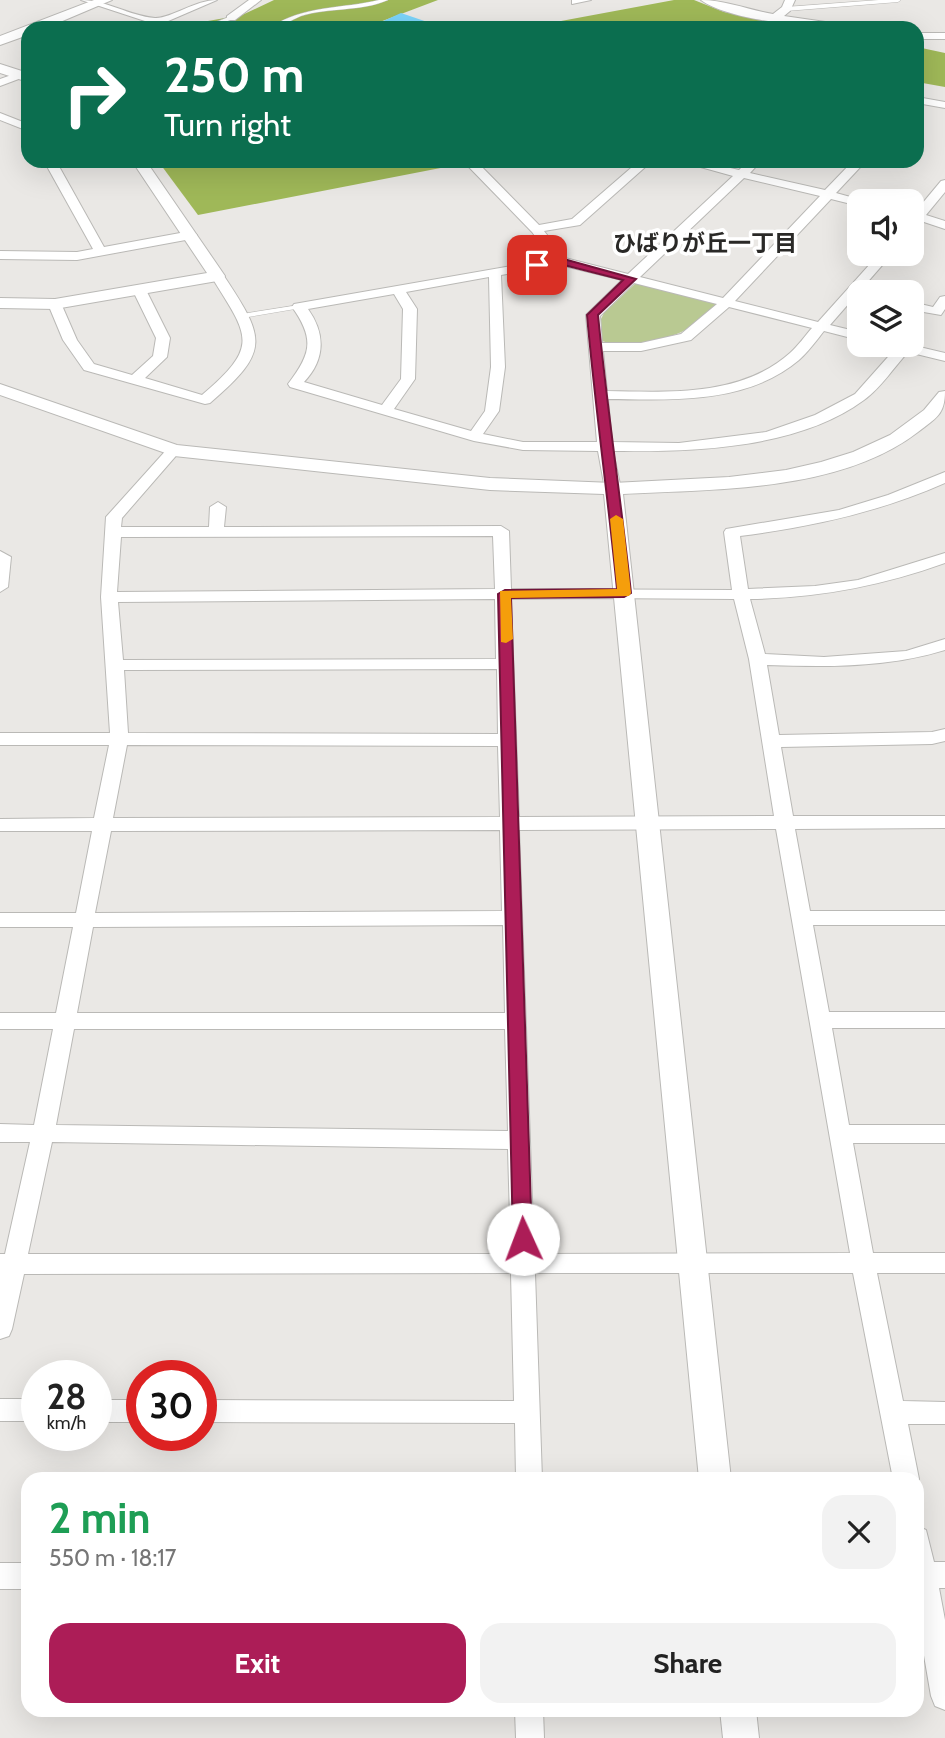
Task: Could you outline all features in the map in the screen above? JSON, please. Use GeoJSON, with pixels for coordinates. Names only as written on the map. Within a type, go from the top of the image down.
{"type":"FeatureCollection","features":[{"type":"Feature","properties":{"kind":"street"},"geometry":{"type":"LineString","coordinates":[[160,21],[212,0]]}},
{"type":"Feature","properties":{"kind":"street"},"geometry":{"type":"LineString","coordinates":[[232,19],[256,0]]}},
{"type":"Feature","properties":{"kind":"street"},"geometry":{"type":"LineString","coordinates":[[50,21],[97,1],[154,21]]}},
{"type":"Feature","properties":{"kind":"street"},"geometry":{"type":"LineString","coordinates":[[706,1],[740,12],[796,21]]}},
{"type":"Feature","properties":{"kind":"street"},"geometry":{"type":"LineString","coordinates":[[774,18],[788,4]]}},
{"type":"Feature","properties":{"kind":"street"},"geometry":{"type":"LineString","coordinates":[[0,41],[21,33]]}},
{"type":"Feature","properties":{"kind":"street"},"geometry":{"type":"LineString","coordinates":[[924,36],[945,36]]}},
{"type":"Feature","properties":{"kind":"street"},"geometry":{"type":"LineString","coordinates":[[0,68],[21,75]]}},
{"type":"Feature","properties":{"kind":"street"},"geometry":{"type":"LineString","coordinates":[[0,83],[21,77]]}},
{"type":"Feature","properties":{"kind":"street"},"geometry":{"type":"LineString","coordinates":[[924,102],[945,106]]}},
{"type":"Feature","properties":{"kind":"street"},"geometry":{"type":"LineString","coordinates":[[4,121],[21,126]]}},
{"type":"Feature","properties":{"kind":"street"},"geometry":{"type":"LineString","coordinates":[[54,168],[101,253]]}},
{"type":"Feature","properties":{"kind":"street"},"geometry":{"type":"LineString","coordinates":[[55,304],[70,340],[89,367],[134,381],[205,400],[247,362],[251,351],[250,335],[242,316],[191,235],[144,168]]}},
{"type":"Feature","properties":{"kind":"street"},"geometry":{"type":"LineString","coordinates":[[476,168],[536,229],[560,261]]}},
{"type":"Feature","properties":{"kind":"street"},"geometry":{"type":"LineString","coordinates":[[536,229],[576,222],[638,168]]}},
{"type":"Feature","properties":{"kind":"street"},"geometry":{"type":"LineString","coordinates":[[715,168],[847,199]]}},
{"type":"Feature","properties":{"kind":"street"},"geometry":{"type":"LineString","coordinates":[[715,1472],[593,315],[747,168]]}},
{"type":"Feature","properties":{"kind":"street"},"geometry":{"type":"LineString","coordinates":[[596,347],[641,347],[686,337],[726,303],[854,168]]}},
{"type":"Feature","properties":{"kind":"street"},"geometry":{"type":"LineString","coordinates":[[924,207],[945,184]]}},
{"type":"Feature","properties":{"kind":"street"},"geometry":{"type":"LineString","coordinates":[[924,219],[943,220]]}},
{"type":"Feature","properties":{"kind":"street"},"geometry":{"type":"LineString","coordinates":[[0,255],[59,258],[101,253],[191,235]]}},
{"type":"Feature","properties":{"kind":"street"},"geometry":{"type":"LineString","coordinates":[[847,333],[560,261],[299,307],[316,338],[316,351],[306,374],[295,384],[474,437],[523,446],[679,447],[768,436],[820,418],[860,397],[891,357]]}},
{"type":"Feature","properties":{"kind":"street"},"geometry":{"type":"LineString","coordinates":[[865,280],[877,266]]}},
{"type":"Feature","properties":{"kind":"street"},"geometry":{"type":"LineString","coordinates":[[474,437],[492,411],[498,367],[496,277],[491,273]]}},
{"type":"Feature","properties":{"kind":"street"},"geometry":{"type":"LineString","coordinates":[[0,303],[55,304],[217,276]]}},
{"type":"Feature","properties":{"kind":"street"},"geometry":{"type":"LineString","coordinates":[[385,412],[408,379],[410,309],[398,289]]}},
{"type":"Feature","properties":{"kind":"street"},"geometry":{"type":"LineString","coordinates":[[134,381],[160,357],[163,338],[140,291]]}},
{"type":"Feature","properties":{"kind":"street"},"geometry":{"type":"LineString","coordinates":[[924,309],[936,312],[945,300]]}},
{"type":"Feature","properties":{"kind":"street"},"geometry":{"type":"LineString","coordinates":[[600,395],[672,396],[715,392],[744,384],[784,366],[847,301]]}},
{"type":"Feature","properties":{"kind":"street"},"geometry":{"type":"LineString","coordinates":[[924,352],[945,357]]}},
{"type":"Feature","properties":{"kind":"street"},"geometry":{"type":"LineString","coordinates":[[0,389],[174,450],[490,484],[613,489],[729,483],[786,476],[826,467],[860,456],[897,439],[930,414],[945,396]]}},
{"type":"Feature","properties":{"kind":"street"},"geometry":{"type":"LineString","coordinates":[[0,1329],[7,1264],[43,1133],[119,740],[119,705],[110,597],[114,517],[174,450]]}},
{"type":"Feature","properties":{"kind":"street"},"geometry":{"type":"LineString","coordinates":[[905,1472],[863,1262],[784,821],[758,659],[741,595],[732,532],[830,518],[942,482]]}},
{"type":"Feature","properties":{"kind":"street"},"geometry":{"type":"LineString","coordinates":[[216,532],[218,507]]}},
{"type":"Feature","properties":{"kind":"street"},"geometry":{"type":"LineString","coordinates":[[113,532],[501,531],[512,822],[528,1472]]}},
{"type":"Feature","properties":{"kind":"street"},"geometry":{"type":"LineString","coordinates":[[0,556],[3,557],[0,587]]}},
{"type":"Feature","properties":{"kind":"street"},"geometry":{"type":"LineString","coordinates":[[110,597],[624,593],[788,595],[842,589],[906,574],[945,558]]}},
{"type":"Feature","properties":{"kind":"street"},"geometry":{"type":"LineString","coordinates":[[758,659],[824,662],[908,656],[945,644]]}},
{"type":"Feature","properties":{"kind":"street"},"geometry":{"type":"LineString","coordinates":[[114,665],[506,664]]}},
{"type":"Feature","properties":{"kind":"street"},"geometry":{"type":"LineString","coordinates":[[771,741],[932,738],[945,735]]}},
{"type":"Feature","properties":{"kind":"street"},"geometry":{"type":"LineString","coordinates":[[0,738],[507,740]]}},
{"type":"Feature","properties":{"kind":"street"},"geometry":{"type":"LineString","coordinates":[[0,825],[945,822]]}},
{"type":"Feature","properties":{"kind":"street"},"geometry":{"type":"LineString","coordinates":[[0,920],[513,918]]}},
{"type":"Feature","properties":{"kind":"street"},"geometry":{"type":"LineString","coordinates":[[801,918],[945,918]]}},
{"type":"Feature","properties":{"kind":"street"},"geometry":{"type":"LineString","coordinates":[[820,1020],[945,1020]]}},
{"type":"Feature","properties":{"kind":"street"},"geometry":{"type":"LineString","coordinates":[[0,1021],[516,1021]]}},
{"type":"Feature","properties":{"kind":"street"},"geometry":{"type":"LineString","coordinates":[[0,1133],[520,1140]]}},
{"type":"Feature","properties":{"kind":"street"},"geometry":{"type":"LineString","coordinates":[[841,1135],[945,1134]]}},
{"type":"Feature","properties":{"kind":"street"},"geometry":{"type":"LineString","coordinates":[[7,1264],[945,1263]]}},
{"type":"Feature","properties":{"kind":"street"},"geometry":{"type":"LineString","coordinates":[[0,1410],[21,1410]]}},
{"type":"Feature","properties":{"kind":"street"},"geometry":{"type":"LineString","coordinates":[[217,1411],[527,1412]]}},
{"type":"Feature","properties":{"kind":"street"},"geometry":{"type":"LineString","coordinates":[[893,1412],[945,1413]]}},
{"type":"Feature","properties":{"kind":"street"},"geometry":{"type":"LineString","coordinates":[[924,1553],[934,1575],[945,1696]]}},
{"type":"Feature","properties":{"kind":"street"},"geometry":{"type":"LineString","coordinates":[[0,1576],[21,1576]]}},
{"type":"Feature","properties":{"kind":"street"},"geometry":{"type":"LineString","coordinates":[[529,1717],[530,1738]]}},
{"type":"Feature","properties":{"kind":"street"},"geometry":{"type":"LineString","coordinates":[[739,1717],[741,1738]]}},
{"type":"Feature","properties":{"kind":"lane"},"geometry":{"type":"LineString","coordinates":[[284,21],[315,10],[367,6],[384,0]]}},
{"type":"Feature","properties":{"kind":"lane"},"geometry":{"type":"LineString","coordinates":[[788,4],[898,0]]}},
{"type":"Feature","properties":{"kind":"lane"},"geometry":{"type":"LineString","coordinates":[[226,21],[232,19]]}},
{"type":"Feature","properties":{"kind":"lane"},"geometry":{"type":"LineString","coordinates":[[242,316],[299,307]]}},
{"type":"Feature","properties":{"kind":"green space"},"geometry":{"type":"Polygon","coordinates":[[[274,0],[438,0],[382,21],[208,21],[242,15],[274,0]]]}},
{"type":"Feature","properties":{"kind":"green space"},"geometry":{"type":"Polygon","coordinates":[[[674,0],[694,0],[724,12],[776,21],[561,21],[674,0]]]}},
{"type":"Feature","properties":{"kind":"green space"},"geometry":{"type":"Polygon","coordinates":[[[924,48],[945,53],[945,87],[924,83],[924,48]]]}},
{"type":"Feature","properties":{"kind":"green space"},"geometry":{"type":"Polygon","coordinates":[[[163,168],[441,168],[198,215],[163,168]]]}},
{"type":"Feature","properties":{"kind":"green space"},"geometry":{"type":"Polygon","coordinates":[[[636,283],[715,303],[716,306],[690,327],[671,336],[634,344],[602,341],[601,319],[604,313],[636,283]]]}},
{"type":"Feature","properties":{"kind":"water"},"geometry":{"type":"Polygon","coordinates":[[[401,13],[424,21],[383,21],[401,13]]]}},
{"type":"Feature","properties":{"kind":"slow traffic"},"geometry":{"type":"LineString","coordinates":[[506,639],[505,594],[624,593],[616,519]]}},
{"type":"Feature","properties":{"kind":"district","name":"ひばりが丘一丁目"},"geometry":{"type":"Point","coordinates":[705,243]}},
{"type":"Feature","properties":{"kind":"route"},"geometry":{"type":"LineString","coordinates":[[523,1239],[505,594],[624,593],[613,489],[605,448],[593,315],[631,279],[560,261],[537,265]]}}]}
